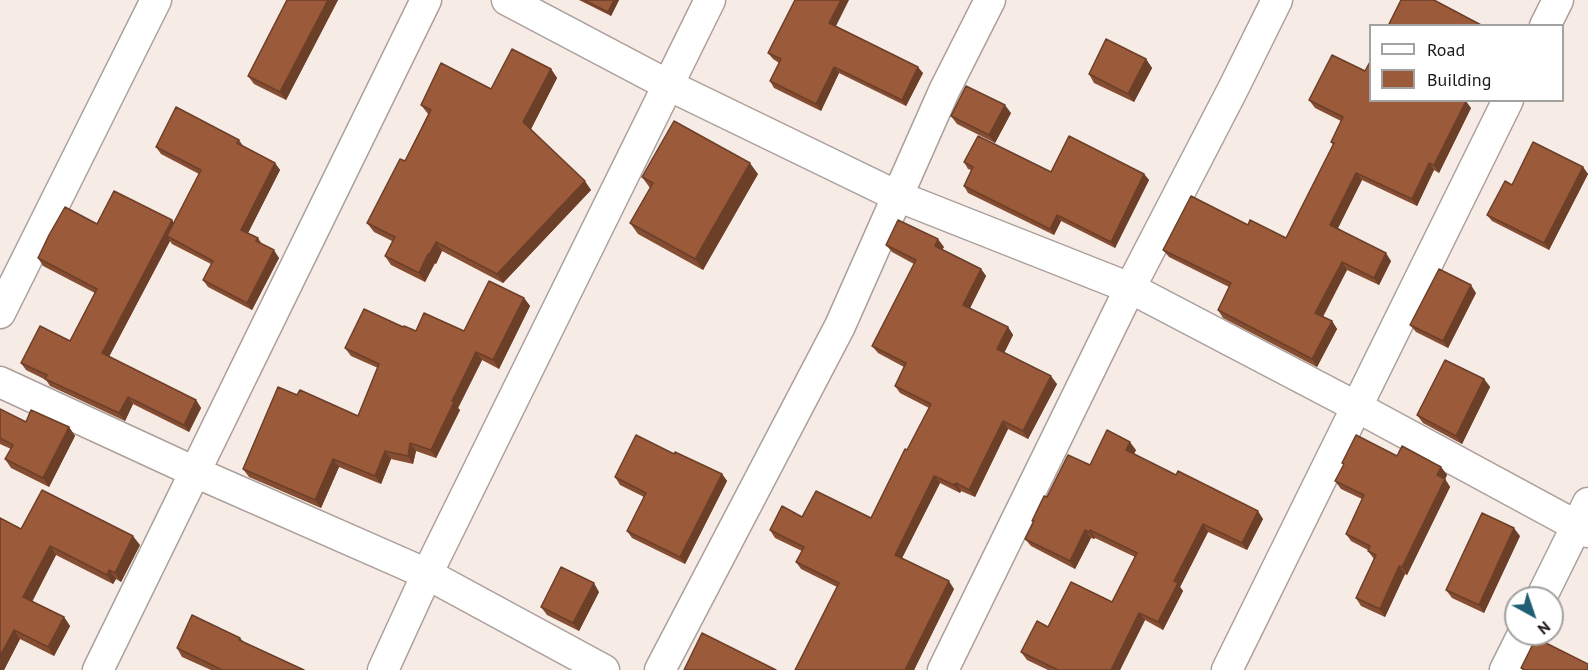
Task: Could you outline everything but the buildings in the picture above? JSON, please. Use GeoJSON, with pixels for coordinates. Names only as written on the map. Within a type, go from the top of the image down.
{"type":"FeatureCollection","features":[{"type":"Feature","properties":{"kind":"street"},"geometry":{"type":"LineString","coordinates":[[0,314],[156,0]]}},
{"type":"Feature","properties":{"kind":"street"},"geometry":{"type":"LineString","coordinates":[[98,670],[426,0]]}},
{"type":"Feature","properties":{"kind":"street"},"geometry":{"type":"LineString","coordinates":[[507,0],[668,85],[897,196],[1130,288],[1357,407],[1584,520],[1548,586]]}},
{"type":"Feature","properties":{"kind":"street"},"geometry":{"type":"LineString","coordinates":[[383,670],[427,573],[710,0]]}},
{"type":"Feature","properties":{"kind":"street"},"geometry":{"type":"LineString","coordinates":[[660,670],[840,326],[944,91],[990,0]]}},
{"type":"Feature","properties":{"kind":"street"},"geometry":{"type":"LineString","coordinates":[[943,670],[1130,288],[1277,0]]}},
{"type":"Feature","properties":{"kind":"street"},"geometry":{"type":"LineString","coordinates":[[1546,24],[1558,0]]}},
{"type":"Feature","properties":{"kind":"street"},"geometry":{"type":"LineString","coordinates":[[1227,670],[1507,102]]}},
{"type":"Feature","properties":{"kind":"street"},"geometry":{"type":"LineString","coordinates":[[0,382],[195,472],[427,573],[604,670]]}},
{"type":"Feature","properties":{"kind":"street"},"geometry":{"type":"LineString","coordinates":[[1505,670],[1517,646]]}}]}
